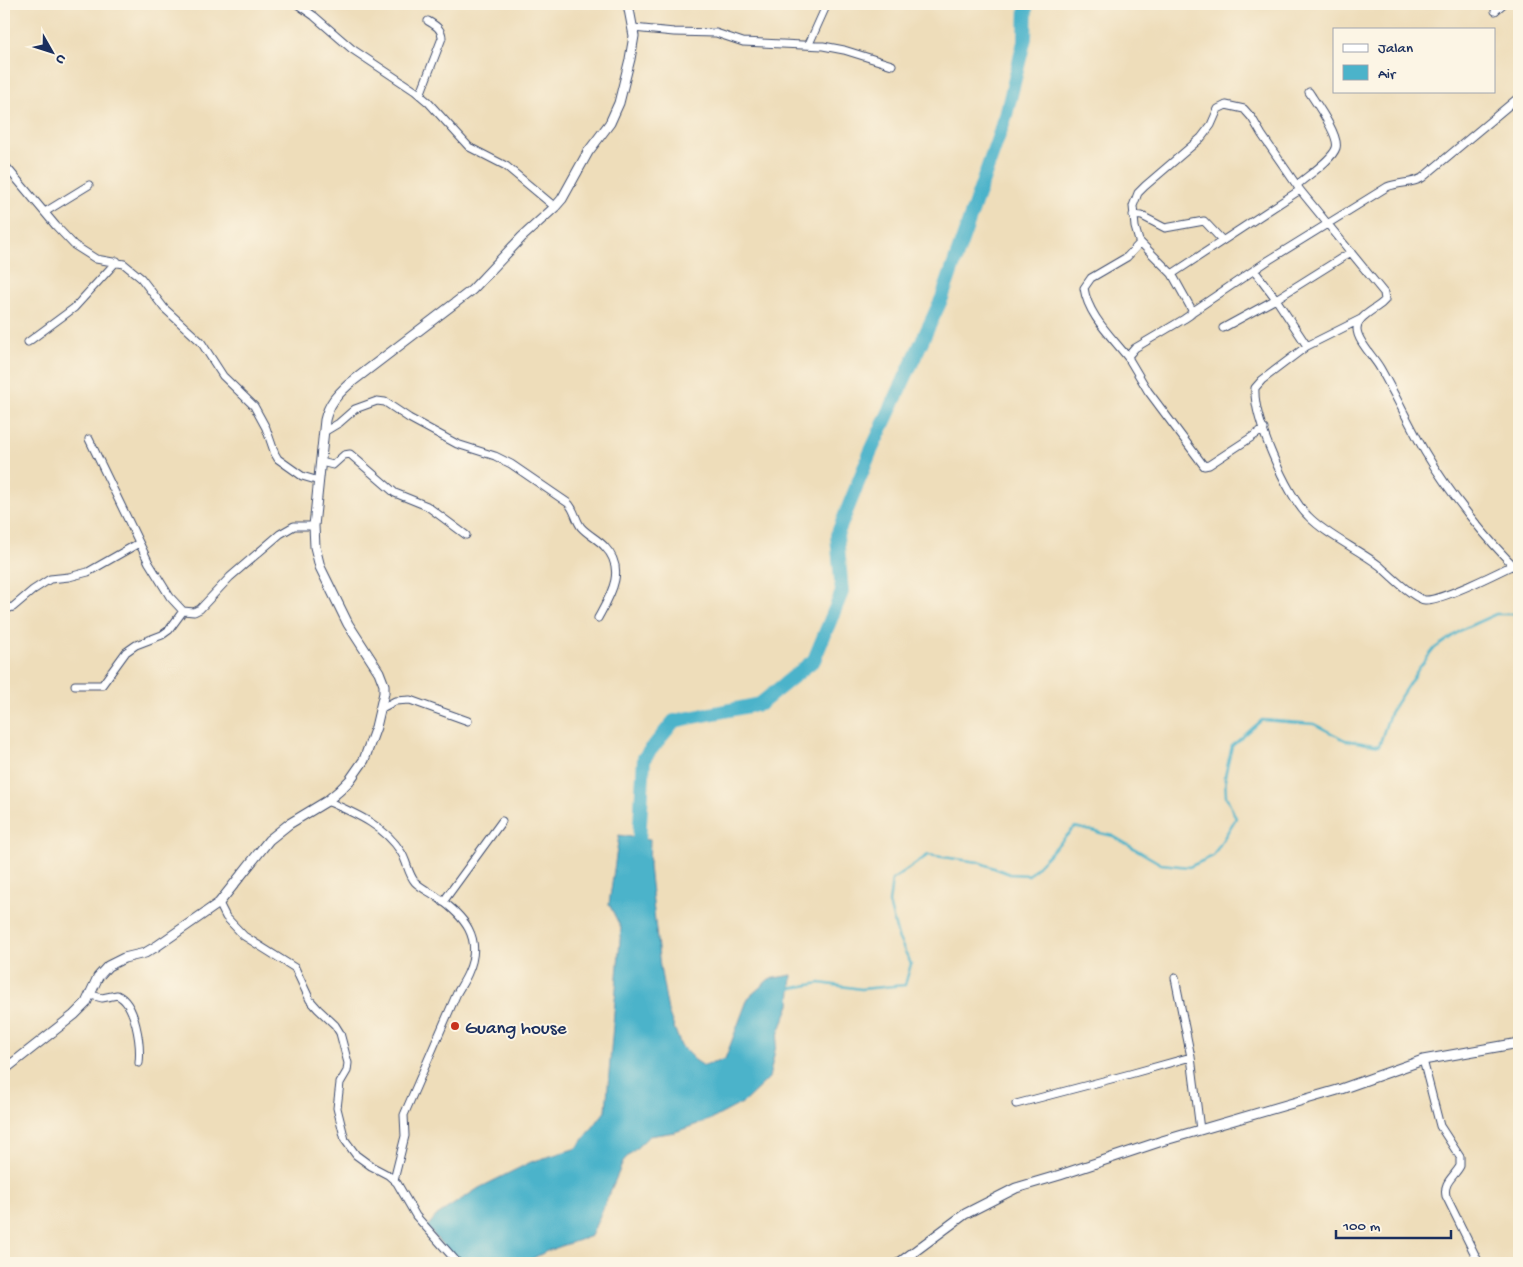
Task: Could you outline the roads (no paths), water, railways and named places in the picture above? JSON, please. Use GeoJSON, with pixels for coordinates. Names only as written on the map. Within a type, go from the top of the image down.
{"type":"FeatureCollection","features":[{"type":"Feature","properties":{"kind":"street"},"geometry":{"type":"LineString","coordinates":[[297,4],[352,49],[420,95],[469,147],[506,166],[555,207]]}},
{"type":"Feature","properties":{"kind":"street"},"geometry":{"type":"LineString","coordinates":[[4,1070],[61,1026],[86,1003],[98,977],[108,966],[124,958],[145,953],[219,903],[268,840],[289,824],[327,801],[350,780],[364,760],[370,746],[384,692],[383,678],[348,624],[324,575],[315,547],[314,526],[328,409],[339,393],[472,290],[522,237],[555,207],[569,187],[588,152],[615,115],[632,52],[633,28],[628,4]]}},
{"type":"Feature","properties":{"kind":"street"},"geometry":{"type":"LineString","coordinates":[[809,44],[827,4]]}},
{"type":"Feature","properties":{"kind":"street"},"geometry":{"type":"LineString","coordinates":[[1495,11],[1504,4]]}},
{"type":"Feature","properties":{"kind":"street"},"geometry":{"type":"LineString","coordinates":[[420,95],[442,38],[442,33],[439,29],[428,21]]}},
{"type":"Feature","properties":{"kind":"street"},"geometry":{"type":"LineString","coordinates":[[633,28],[674,32],[716,33],[743,42],[809,44],[844,50],[892,65]]}},
{"type":"Feature","properties":{"kind":"street"},"geometry":{"type":"LineString","coordinates":[[1172,274],[1298,188],[1329,158],[1337,146],[1336,140],[1309,92]]}},
{"type":"Feature","properties":{"kind":"street"},"geometry":{"type":"LineString","coordinates":[[1129,359],[1129,355],[1135,348],[1171,327],[1327,223],[1387,187],[1399,182],[1411,182],[1422,178],[1519,97]]}},
{"type":"Feature","properties":{"kind":"street"},"geometry":{"type":"LineString","coordinates":[[1192,312],[1172,274],[1140,243],[1133,215],[1134,200],[1138,193],[1201,138],[1211,125],[1218,109],[1226,105],[1244,109],[1252,118],[1298,188],[1373,278],[1385,297],[1382,303],[1361,319],[1307,346],[1257,385],[1255,393],[1264,429],[1282,478],[1296,504],[1309,518],[1366,556],[1424,600],[1432,599],[1516,568],[1467,512],[1428,457],[1379,366],[1360,340],[1357,328],[1361,319]]}},
{"type":"Feature","properties":{"kind":"street"},"geometry":{"type":"LineString","coordinates":[[4,164],[74,245],[96,259],[117,261],[129,267],[142,278],[164,308],[201,342],[223,376],[254,406],[266,428],[278,459],[302,476],[319,481]]}},
{"type":"Feature","properties":{"kind":"street"},"geometry":{"type":"LineString","coordinates":[[45,212],[90,185]]}},
{"type":"Feature","properties":{"kind":"street"},"geometry":{"type":"LineString","coordinates":[[1133,215],[1142,216],[1165,228],[1204,221],[1222,240]]}},
{"type":"Feature","properties":{"kind":"street"},"geometry":{"type":"LineString","coordinates":[[1140,243],[1127,257],[1091,278],[1084,288],[1092,311],[1129,359],[1148,390],[1204,466],[1209,465],[1264,429]]}},
{"type":"Feature","properties":{"kind":"street"},"geometry":{"type":"LineString","coordinates":[[1222,328],[1276,299],[1351,252]]}},
{"type":"Feature","properties":{"kind":"street"},"geometry":{"type":"LineString","coordinates":[[28,342],[74,308],[117,261]]}},
{"type":"Feature","properties":{"kind":"street"},"geometry":{"type":"LineString","coordinates":[[1254,270],[1307,346]]}},
{"type":"Feature","properties":{"kind":"street"},"geometry":{"type":"LineString","coordinates":[[324,432],[339,424],[356,409],[377,401],[385,402],[457,444],[495,456],[535,479],[568,503],[572,507],[580,525],[611,554],[616,577],[613,589],[598,618]]}},
{"type":"Feature","properties":{"kind":"street"},"geometry":{"type":"LineString","coordinates":[[89,439],[149,563],[170,597],[183,611],[194,612],[200,609],[230,577],[286,530],[298,526],[314,526]]}},
{"type":"Feature","properties":{"kind":"street"},"geometry":{"type":"LineString","coordinates":[[321,462],[333,465],[344,455],[350,454],[395,493],[427,506],[466,535]]}},
{"type":"Feature","properties":{"kind":"street"},"geometry":{"type":"LineString","coordinates":[[4,604],[12,608],[33,590],[50,579],[88,572],[139,543]]}},
{"type":"Feature","properties":{"kind":"street"},"geometry":{"type":"LineString","coordinates":[[75,685],[102,685],[126,652],[136,645],[170,630],[183,611]]}},
{"type":"Feature","properties":{"kind":"street"},"geometry":{"type":"LineString","coordinates":[[380,709],[395,701],[410,700],[468,721]]}},
{"type":"Feature","properties":{"kind":"street"},"geometry":{"type":"LineString","coordinates":[[327,801],[361,816],[400,849],[413,880],[444,902],[465,922],[471,931],[474,941],[472,964],[457,993],[404,1115],[405,1136],[394,1180]]}},
{"type":"Feature","properties":{"kind":"street"},"geometry":{"type":"LineString","coordinates":[[444,902],[502,820]]}},
{"type":"Feature","properties":{"kind":"street"},"geometry":{"type":"LineString","coordinates":[[219,903],[226,917],[244,936],[296,968],[310,1000],[335,1025],[340,1033],[348,1063],[347,1071],[340,1083],[337,1108],[345,1140],[356,1155],[394,1180],[402,1190],[411,1209],[458,1263]]}},
{"type":"Feature","properties":{"kind":"street"},"geometry":{"type":"LineString","coordinates":[[1176,978],[1191,1057],[1200,1130]]}},
{"type":"Feature","properties":{"kind":"street"},"geometry":{"type":"LineString","coordinates":[[91,995],[102,998],[117,995],[126,1002],[133,1015],[139,1039],[141,1051],[139,1063]]}},
{"type":"Feature","properties":{"kind":"street"},"geometry":{"type":"LineString","coordinates":[[899,1263],[966,1214],[1023,1185],[1060,1175],[1162,1141],[1341,1089],[1424,1060],[1519,1043]]}},
{"type":"Feature","properties":{"kind":"street"},"geometry":{"type":"LineString","coordinates":[[1016,1104],[1191,1057]]}},
{"type":"Feature","properties":{"kind":"street"},"geometry":{"type":"LineString","coordinates":[[1424,1060],[1440,1126],[1460,1157],[1460,1166],[1447,1182],[1446,1196],[1479,1263]]}},
{"type":"Feature","properties":{"kind":"water"},"geometry":{"type":"Polygon","coordinates":[[[619,835],[650,840],[649,866],[660,967],[668,1011],[681,1046],[695,1060],[704,1066],[725,1059],[748,998],[769,979],[792,975],[790,1005],[779,1032],[769,1078],[744,1102],[712,1119],[675,1132],[649,1136],[624,1160],[591,1236],[547,1251],[524,1263],[458,1263],[427,1227],[437,1215],[479,1188],[531,1162],[577,1148],[606,1110],[621,928],[609,904],[619,835]]]}},
{"type":"Feature","properties":{"kind":"waterway"},"geometry":{"type":"LineString","coordinates":[[638,857],[644,758],[674,721],[760,704],[814,660],[842,592],[837,535],[870,453],[942,298],[1006,115],[1025,38],[1026,4]]}},
{"type":"Feature","properties":{"kind":"waterway"},"geometry":{"type":"LineString","coordinates":[[788,989],[820,983],[861,989],[905,985],[911,964],[898,937],[889,903],[892,880],[928,855],[978,862],[1010,874],[1029,875],[1075,827],[1113,836],[1161,864],[1189,867],[1213,856],[1236,818],[1226,796],[1225,776],[1232,746],[1262,720],[1314,724],[1345,740],[1379,746],[1390,713],[1419,668],[1435,648],[1463,629],[1496,614],[1519,614]]}},
{"type":"Feature","properties":{"kind":"place","name":"Guang house"},"geometry":{"type":"Point","coordinates":[455,1026]}}]}
